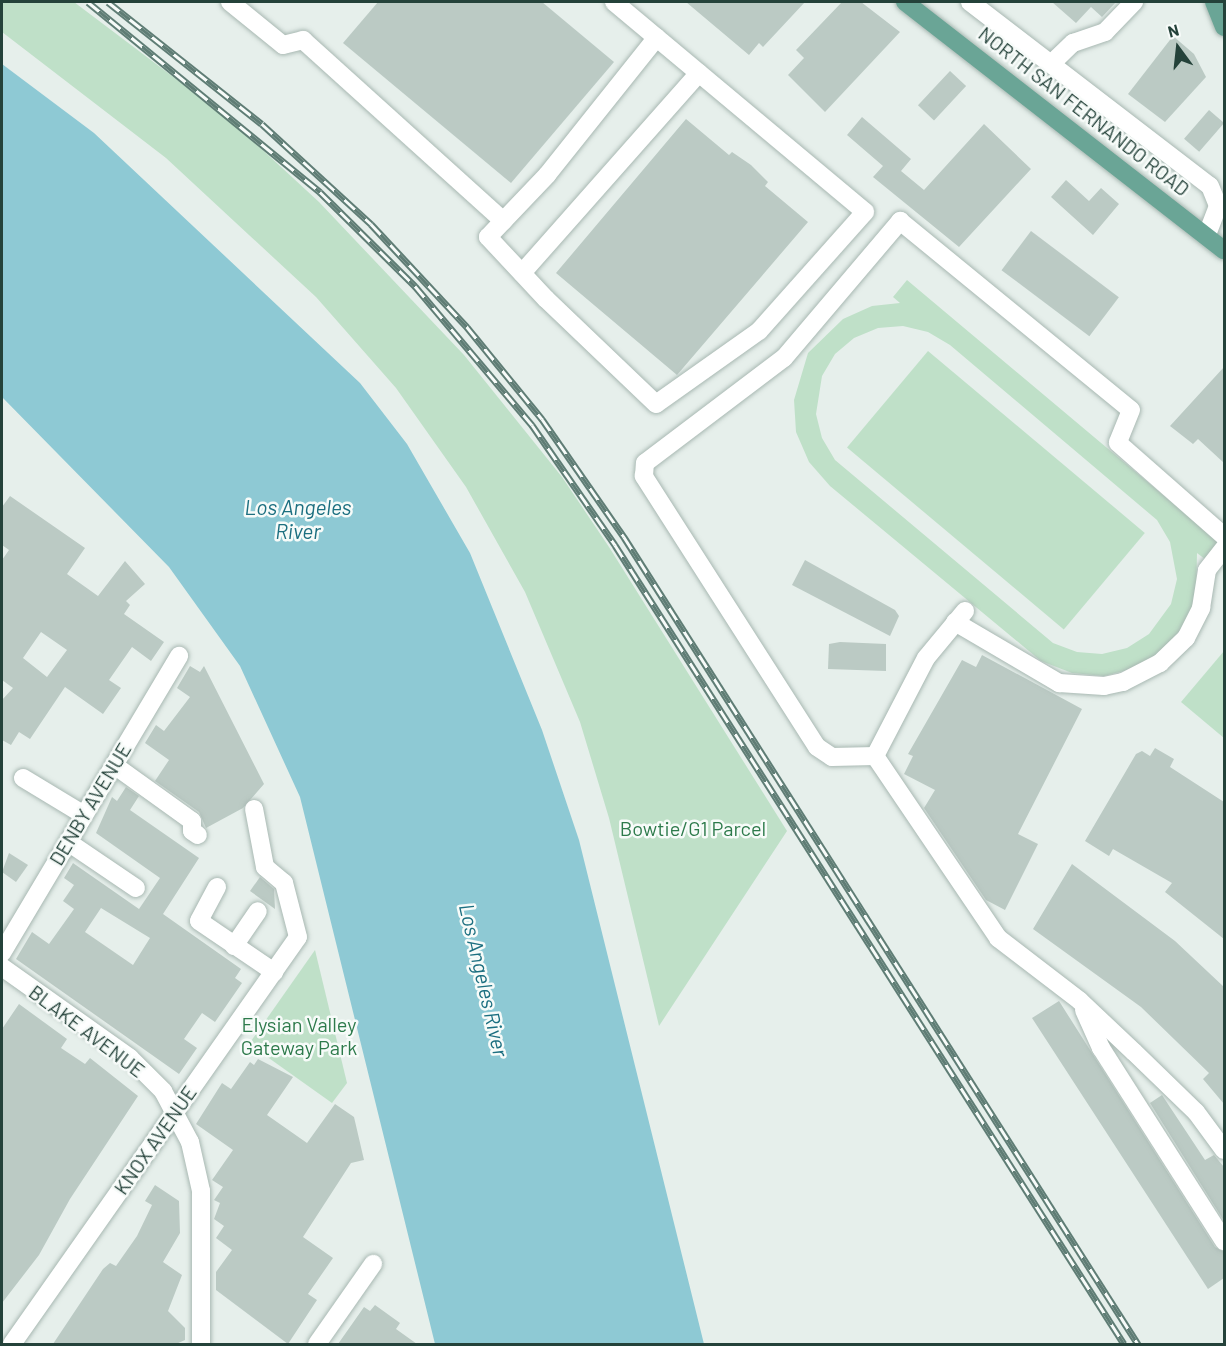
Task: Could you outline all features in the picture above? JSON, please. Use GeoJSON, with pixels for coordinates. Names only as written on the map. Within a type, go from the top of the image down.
{"type":"FeatureCollection","features":[{"type":"Feature","properties":{"kind":"main road","name":"NORTH SAN FERNANDO ROAD"},"geometry":{"type":"LineString","coordinates":[[906,2],[1218,241]]}},
{"type":"Feature","properties":{"kind":"main road"},"geometry":{"type":"LineString","coordinates":[[1214,2],[1224,27]]}},
{"type":"Feature","properties":{"kind":"street"},"geometry":{"type":"LineString","coordinates":[[230,2],[283,45],[303,40],[503,221]]}},
{"type":"Feature","properties":{"kind":"street"},"geometry":{"type":"LineString","coordinates":[[614,2],[865,212],[759,331],[656,404],[488,237],[547,175],[657,38]]}},
{"type":"Feature","properties":{"kind":"street","name":"NORTH SAN FERNANDO ROAD"},"geometry":{"type":"LineString","coordinates":[[970,2],[1210,186],[1218,206],[1218,241]]}},
{"type":"Feature","properties":{"kind":"street"},"geometry":{"type":"LineString","coordinates":[[1052,63],[1073,43],[1105,32],[1134,2]]}},
{"type":"Feature","properties":{"kind":"street"},"geometry":{"type":"LineString","coordinates":[[522,273],[699,73]]}},
{"type":"Feature","properties":{"kind":"street"},"geometry":{"type":"LineString","coordinates":[[875,756],[832,757],[817,747],[644,476],[645,463],[784,358],[900,221],[1131,410],[1118,443],[1224,537]]}},
{"type":"Feature","properties":{"kind":"street"},"geometry":{"type":"LineString","coordinates":[[875,756],[926,658],[960,616],[1059,683],[1104,686],[1123,682],[1160,663],[1186,638],[1201,608],[1207,570],[1224,548]]}},
{"type":"Feature","properties":{"kind":"street","name":"DENBY AVENUE"},"geometry":{"type":"LineString","coordinates":[[2,953],[179,656]]}},
{"type":"Feature","properties":{"kind":"street"},"geometry":{"type":"LineString","coordinates":[[875,756],[937,854],[998,938],[1080,1001],[1196,1113],[1224,1150]]}},
{"type":"Feature","properties":{"kind":"street"},"geometry":{"type":"LineString","coordinates":[[114,765],[192,821],[192,831],[198,835]]}},
{"type":"Feature","properties":{"kind":"street"},"geometry":{"type":"LineString","coordinates":[[23,778],[84,815]]}},
{"type":"Feature","properties":{"kind":"street","name":"KNOX AVENUE"},"geometry":{"type":"LineString","coordinates":[[12,1344],[298,937],[284,883],[265,867],[254,809]]}},
{"type":"Feature","properties":{"kind":"street"},"geometry":{"type":"LineString","coordinates":[[68,842],[136,888]]}},
{"type":"Feature","properties":{"kind":"street"},"geometry":{"type":"LineString","coordinates":[[217,887],[199,921],[274,972]]}},
{"type":"Feature","properties":{"kind":"street"},"geometry":{"type":"LineString","coordinates":[[234,945],[258,911]]}},
{"type":"Feature","properties":{"kind":"street","name":"BLAKE AVENUE"},"geometry":{"type":"LineString","coordinates":[[2,968],[130,1058],[162,1091],[190,1142],[201,1191],[201,1344]]}},
{"type":"Feature","properties":{"kind":"street"},"geometry":{"type":"LineString","coordinates":[[1080,1001],[1101,1048],[1224,1241]]}},
{"type":"Feature","properties":{"kind":"street"},"geometry":{"type":"LineString","coordinates":[[317,1344],[373,1264]]}},
{"type":"Feature","properties":{"kind":"green space","name":"Bowtie/G1 Parcel"},"geometry":{"type":"Polygon","coordinates":[[[2,2],[74,2],[229,119],[319,202],[464,355],[562,477],[609,547],[787,831],[659,1026],[609,818],[580,722],[525,592],[466,487],[396,388],[316,297],[166,158],[2,32],[2,2]]]}},
{"type":"Feature","properties":{"kind":"green space"},"geometry":{"type":"Polygon","coordinates":[[[907,280],[1219,542],[1205,559],[1197,553],[1196,597],[1184,626],[1163,651],[1135,668],[1104,676],[1072,673],[1041,661],[830,486],[809,462],[796,432],[794,400],[808,353],[843,319],[872,306],[900,303],[893,297],[907,280]],[[903,326],[878,328],[854,338],[835,354],[822,376],[816,414],[822,438],[835,460],[1053,643],[1077,652],[1102,654],[1127,648],[1149,634],[1171,604],[1177,579],[1170,542],[1157,520],[950,345],[928,332],[903,326]]]}},
{"type":"Feature","properties":{"kind":"green space"},"geometry":{"type":"Polygon","coordinates":[[[928,351],[1145,533],[1064,629],[847,448],[928,351]]]}},
{"type":"Feature","properties":{"kind":"green space"},"geometry":{"type":"Polygon","coordinates":[[[1224,651],[1224,738],[1181,702],[1224,651]]]}},
{"type":"Feature","properties":{"kind":"green space","name":"Elysian Valley Gateway Park"},"geometry":{"type":"Polygon","coordinates":[[[315,950],[347,1083],[332,1103],[249,1044],[315,950]]]}},
{"type":"Feature","properties":{"kind":"water","name":"Los Angeles River"},"geometry":{"type":"Polygon","coordinates":[[[2,64],[94,133],[360,383],[407,444],[470,553],[542,730],[579,840],[704,1344],[435,1344],[300,797],[240,666],[169,567],[2,397],[2,64]]]}},
{"type":"Feature","properties":{"kind":"building"},"geometry":{"type":"Polygon","coordinates":[[[378,2],[542,2],[614,62],[511,183],[343,43],[378,2]]]}},
{"type":"Feature","properties":{"kind":"building"},"geometry":{"type":"Polygon","coordinates":[[[686,2],[805,2],[763,47],[759,43],[749,55],[686,2]]]}},
{"type":"Feature","properties":{"kind":"building"},"geometry":{"type":"Polygon","coordinates":[[[842,2],[861,2],[900,32],[825,112],[788,75],[804,58],[796,50],[842,2]]]}},
{"type":"Feature","properties":{"kind":"building"},"geometry":{"type":"Polygon","coordinates":[[[1052,2],[1116,2],[1102,17],[1091,7],[1076,23],[1052,2]]]}},
{"type":"Feature","properties":{"kind":"building"},"geometry":{"type":"Polygon","coordinates":[[[1173,36],[1194,54],[1206,77],[1165,122],[1128,94],[1173,36]]]}},
{"type":"Feature","properties":{"kind":"building"},"geometry":{"type":"Polygon","coordinates":[[[950,71],[966,86],[934,120],[918,105],[950,71]]]}},
{"type":"Feature","properties":{"kind":"building"},"geometry":{"type":"Polygon","coordinates":[[[1209,110],[1224,123],[1199,152],[1184,139],[1209,110]]]}},
{"type":"Feature","properties":{"kind":"building"},"geometry":{"type":"Polygon","coordinates":[[[862,117],[911,159],[901,171],[924,190],[984,124],[1031,169],[959,247],[873,177],[883,166],[847,135],[862,117]]]}},
{"type":"Feature","properties":{"kind":"building"},"geometry":{"type":"Polygon","coordinates":[[[686,119],[729,155],[732,152],[751,165],[768,182],[765,186],[808,222],[677,375],[556,273],[686,119]]]}},
{"type":"Feature","properties":{"kind":"building"},"geometry":{"type":"Polygon","coordinates":[[[1066,180],[1089,201],[1101,188],[1119,204],[1093,235],[1051,197],[1066,180]]]}},
{"type":"Feature","properties":{"kind":"building"},"geometry":{"type":"Polygon","coordinates":[[[1031,231],[1119,297],[1089,336],[1002,270],[1031,231]]]}},
{"type":"Feature","properties":{"kind":"building"},"geometry":{"type":"Polygon","coordinates":[[[1224,367],[1224,463],[1198,439],[1193,444],[1170,426],[1224,367]]]}},
{"type":"Feature","properties":{"kind":"building"},"geometry":{"type":"Polygon","coordinates":[[[10,496],[85,548],[67,574],[98,596],[125,561],[145,584],[126,601],[130,605],[124,614],[164,642],[151,661],[132,647],[109,680],[121,688],[103,714],[65,687],[30,739],[19,732],[11,745],[2,740],[2,700],[13,688],[2,680],[2,560],[9,550],[2,545],[2,507],[10,496]],[[41,632],[23,658],[47,677],[67,650],[41,632]]]}},
{"type":"Feature","properties":{"kind":"building"},"geometry":{"type":"Polygon","coordinates":[[[805,560],[895,610],[899,616],[890,636],[792,585],[805,560]]]}},
{"type":"Feature","properties":{"kind":"building"},"geometry":{"type":"Polygon","coordinates":[[[840,642],[886,644],[886,671],[828,669],[829,644],[840,642]]]}},
{"type":"Feature","properties":{"kind":"building"},"geometry":{"type":"Polygon","coordinates":[[[982,655],[1082,709],[1018,834],[1038,844],[1005,910],[986,900],[924,808],[935,790],[904,774],[913,756],[908,754],[962,660],[976,667],[982,655]]]}},
{"type":"Feature","properties":{"kind":"building"},"geometry":{"type":"Polygon","coordinates":[[[190,666],[200,672],[204,666],[264,784],[243,808],[206,828],[199,812],[155,781],[169,760],[145,743],[156,725],[164,731],[190,697],[177,688],[190,666]]]}},
{"type":"Feature","properties":{"kind":"building"},"geometry":{"type":"Polygon","coordinates":[[[1155,748],[1174,759],[1170,767],[1224,802],[1224,939],[1165,892],[1172,883],[1113,849],[1109,856],[1085,841],[1136,754],[1142,751],[1150,756],[1155,748]]]}},
{"type":"Feature","properties":{"kind":"building"},"geometry":{"type":"Polygon","coordinates":[[[126,787],[139,796],[130,810],[199,858],[163,914],[241,969],[235,978],[242,983],[215,1022],[202,1013],[184,1039],[197,1048],[179,1074],[16,959],[32,932],[49,944],[74,909],[63,901],[74,885],[64,878],[73,863],[139,909],[160,878],[96,833],[112,797],[117,801],[126,787]],[[101,908],[85,932],[133,965],[150,938],[101,908]]]}},
{"type":"Feature","properties":{"kind":"building"},"geometry":{"type":"Polygon","coordinates":[[[9,853],[28,865],[16,882],[2,872],[9,853]]]}},
{"type":"Feature","properties":{"kind":"building"},"geometry":{"type":"Polygon","coordinates":[[[1072,864],[1175,941],[1224,987],[1224,1104],[1203,1079],[1209,1073],[1141,1007],[1033,929],[1072,864]]]}},
{"type":"Feature","properties":{"kind":"building"},"geometry":{"type":"Polygon","coordinates":[[[260,877],[274,889],[275,909],[250,891],[260,877]]]}},
{"type":"Feature","properties":{"kind":"building"},"geometry":{"type":"Polygon","coordinates":[[[1059,1001],[1215,1247],[1224,1252],[1224,1278],[1208,1289],[1032,1018],[1059,1001]]]}},
{"type":"Feature","properties":{"kind":"building"},"geometry":{"type":"Polygon","coordinates":[[[19,1004],[67,1039],[61,1048],[85,1064],[90,1058],[138,1096],[70,1199],[39,1255],[2,1303],[2,1029],[19,1004]]]}},
{"type":"Feature","properties":{"kind":"building"},"geometry":{"type":"Polygon","coordinates":[[[258,1059],[293,1077],[267,1115],[307,1143],[335,1104],[354,1117],[364,1160],[351,1163],[303,1237],[333,1258],[308,1294],[317,1300],[288,1344],[216,1290],[216,1272],[232,1250],[216,1238],[224,1226],[214,1219],[220,1203],[214,1200],[223,1187],[212,1180],[233,1150],[196,1124],[222,1083],[231,1089],[250,1062],[254,1065],[258,1059]]]}},
{"type":"Feature","properties":{"kind":"building"},"geometry":{"type":"Polygon","coordinates":[[[1162,1095],[1205,1160],[1214,1155],[1224,1167],[1224,1221],[1150,1103],[1162,1095]]]}},
{"type":"Feature","properties":{"kind":"building"},"geometry":{"type":"Polygon","coordinates":[[[155,1185],[179,1201],[180,1233],[163,1262],[182,1275],[168,1311],[185,1328],[185,1340],[176,1344],[53,1344],[103,1269],[110,1263],[116,1266],[137,1236],[152,1205],[145,1201],[155,1185]]]}},
{"type":"Feature","properties":{"kind":"building"},"geometry":{"type":"Polygon","coordinates":[[[375,1305],[400,1323],[396,1329],[417,1344],[338,1344],[364,1307],[370,1311],[375,1305]]]}},
{"type":"Feature","properties":{"kind":"railway"},"geometry":{"type":"LineString","coordinates":[[88,2],[320,192],[415,286],[532,425],[615,545],[1124,1344]]}},
{"type":"Feature","properties":{"kind":"railway"},"geometry":{"type":"LineString","coordinates":[[108,2],[262,124],[371,224],[467,327],[542,419],[624,537],[1138,1344]]}}]}
